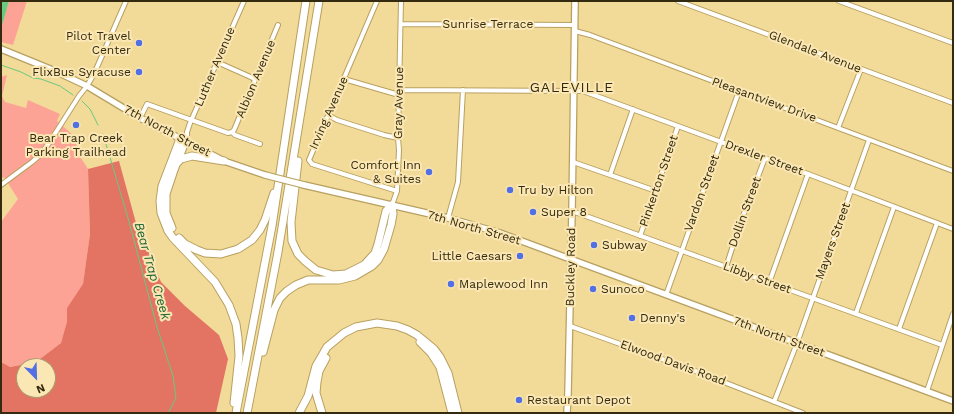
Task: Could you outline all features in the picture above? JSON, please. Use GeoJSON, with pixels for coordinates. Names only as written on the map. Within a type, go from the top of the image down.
{"type":"FeatureCollection","features":[{"type":"Feature","properties":{"kind":"highway"},"geometry":{"type":"LineString","coordinates":[[236,413],[272,226],[306,1]]}},
{"type":"Feature","properties":{"kind":"highway"},"geometry":{"type":"LineString","coordinates":[[247,413],[278,252],[319,1]]}},
{"type":"Feature","properties":{"kind":"highway"},"geometry":{"type":"LineString","coordinates":[[307,80],[291,222],[292,241],[298,254],[312,268],[325,273],[340,274],[354,271],[364,265],[374,253],[378,244],[386,211],[392,205]]}},
{"type":"Feature","properties":{"kind":"highway"},"geometry":{"type":"LineString","coordinates":[[183,140],[166,194],[166,209],[169,222],[176,234],[185,244],[205,253],[221,254],[238,249],[247,244],[260,230],[266,220],[283,160]]}},
{"type":"Feature","properties":{"kind":"highway"},"geometry":{"type":"LineString","coordinates":[[183,140],[162,186],[160,201],[161,213],[173,238],[215,282],[229,305],[236,324],[239,356],[233,413]]}},
{"type":"Feature","properties":{"kind":"highway"},"geometry":{"type":"LineString","coordinates":[[177,163],[181,159],[192,156],[224,161]]}},
{"type":"Feature","properties":{"kind":"highway"},"geometry":{"type":"LineString","coordinates":[[247,413],[252,401],[272,317],[280,298],[287,291],[301,282],[317,279],[344,279],[356,276],[372,266],[384,249],[393,214],[392,205]]}},
{"type":"Feature","properties":{"kind":"highway"},"geometry":{"type":"LineString","coordinates":[[299,413],[308,396],[316,366],[334,340],[350,330],[367,324],[378,323],[392,325],[408,330],[417,335],[434,349],[448,373],[458,413]]}},
{"type":"Feature","properties":{"kind":"highway"},"geometry":{"type":"LineString","coordinates":[[322,413],[316,393],[317,382],[319,371],[330,351],[347,336],[376,328],[385,328],[405,333],[423,344],[431,352],[440,368],[452,413]]}},
{"type":"Feature","properties":{"kind":"street"},"geometry":{"type":"LineString","coordinates":[[1,184],[21,171],[39,156],[87,86],[94,74],[126,1]]}},
{"type":"Feature","properties":{"kind":"street","name":"Luther Avenue"},"geometry":{"type":"LineString","coordinates":[[183,140],[244,1]]}},
{"type":"Feature","properties":{"kind":"street","name":"Irving Avenue"},"geometry":{"type":"LineString","coordinates":[[377,1],[309,157],[310,163],[397,191]]}},
{"type":"Feature","properties":{"kind":"street","name":"Gray Avenue"},"geometry":{"type":"LineString","coordinates":[[392,205],[397,191],[399,150],[401,1]]}},
{"type":"Feature","properties":{"kind":"street","name":"Buckley Road"},"geometry":{"type":"LineString","coordinates":[[567,413],[570,326],[575,1]]}},
{"type":"Feature","properties":{"kind":"street","name":"Glendale Avenue"},"geometry":{"type":"LineString","coordinates":[[678,1],[953,104]]}},
{"type":"Feature","properties":{"kind":"street"},"geometry":{"type":"LineString","coordinates":[[839,1],[953,43]]}},
{"type":"Feature","properties":{"kind":"street","name":"Sunrise Terrace"},"geometry":{"type":"LineString","coordinates":[[401,24],[575,24]]}},
{"type":"Feature","properties":{"kind":"street","name":"Albion Avenue"},"geometry":{"type":"LineString","coordinates":[[232,132],[278,25]]}},
{"type":"Feature","properties":{"kind":"street","name":"Pleasantview Drive"},"geometry":{"type":"LineString","coordinates":[[575,31],[590,35],[953,171]]}},
{"type":"Feature","properties":{"kind":"street","name":"7th North Street"},"geometry":{"type":"LineString","coordinates":[[1,49],[87,86],[140,118],[224,161],[265,175],[448,218],[500,233],[953,401]]}},
{"type":"Feature","properties":{"kind":"street"},"geometry":{"type":"LineString","coordinates":[[217,62],[255,79]]}},
{"type":"Feature","properties":{"kind":"street"},"geometry":{"type":"LineString","coordinates":[[838,128],[861,69]]}},
{"type":"Feature","properties":{"kind":"street","name":"Drexler Street"},"geometry":{"type":"LineString","coordinates":[[344,79],[399,93],[463,90],[583,91],[953,229]]}},
{"type":"Feature","properties":{"kind":"street"},"geometry":{"type":"LineString","coordinates":[[448,218],[458,182],[463,90]]}},
{"type":"Feature","properties":{"kind":"street","name":"Vardon Street"},"geometry":{"type":"LineString","coordinates":[[666,295],[739,91]]}},
{"type":"Feature","properties":{"kind":"street"},"geometry":{"type":"LineString","coordinates":[[140,118],[147,104],[228,133],[232,132],[235,135],[260,144]]}},
{"type":"Feature","properties":{"kind":"street"},"geometry":{"type":"LineString","coordinates":[[610,175],[633,109]]}},
{"type":"Feature","properties":{"kind":"street"},"geometry":{"type":"LineString","coordinates":[[328,115],[357,126],[398,138]]}},
{"type":"Feature","properties":{"kind":"street","name":"Pinkerton Street"},"geometry":{"type":"LineString","coordinates":[[640,236],[678,126]]}},
{"type":"Feature","properties":{"kind":"street","name":"Mayers Street"},"geometry":{"type":"LineString","coordinates":[[797,343],[869,140]]}},
{"type":"Feature","properties":{"kind":"street","name":"Dollin Street"},"geometry":{"type":"LineString","coordinates":[[726,267],[741,221],[765,158]]}},
{"type":"Feature","properties":{"kind":"street"},"geometry":{"type":"LineString","coordinates":[[573,162],[656,191]]}},
{"type":"Feature","properties":{"kind":"street"},"geometry":{"type":"LineString","coordinates":[[769,282],[808,174]]}},
{"type":"Feature","properties":{"kind":"street"},"geometry":{"type":"LineString","coordinates":[[856,313],[894,207]]}},
{"type":"Feature","properties":{"kind":"street","name":"Libby Street"},"geometry":{"type":"LineString","coordinates":[[572,211],[942,345]]}},
{"type":"Feature","properties":{"kind":"street"},"geometry":{"type":"LineString","coordinates":[[899,329],[937,223]]}},
{"type":"Feature","properties":{"kind":"street"},"geometry":{"type":"LineString","coordinates":[[927,391],[953,314]]}},
{"type":"Feature","properties":{"kind":"street","name":"Elwood Davis Road"},"geometry":{"type":"LineString","coordinates":[[570,326],[698,372],[803,413]]}},
{"type":"Feature","properties":{"kind":"street"},"geometry":{"type":"LineString","coordinates":[[774,402],[797,343]]}},
{"type":"Feature","properties":{"kind":"shaded area"},"geometry":{"type":"Polygon","coordinates":[[[1,1],[9,1],[1,29],[1,1]]]}},
{"type":"Feature","properties":{"kind":"shaded area"},"geometry":{"type":"Polygon","coordinates":[[[9,1],[27,1],[13,45],[1,42],[1,28],[9,1]]]}},
{"type":"Feature","properties":{"kind":"shaded area"},"geometry":{"type":"Polygon","coordinates":[[[7,75],[2,96],[5,102],[26,108],[28,100],[60,114],[57,121],[74,136],[79,155],[88,169],[90,234],[83,285],[67,308],[68,322],[61,343],[41,358],[16,358],[16,366],[9,367],[1,362],[1,222],[18,199],[4,177],[1,179],[1,77],[7,75]]]}},
{"type":"Feature","properties":{"kind":"shaded area"},"geometry":{"type":"Polygon","coordinates":[[[119,161],[136,223],[161,282],[185,306],[219,335],[228,359],[216,413],[1,413],[1,362],[10,367],[16,366],[16,398],[56,398],[56,358],[41,358],[61,343],[67,322],[67,308],[83,284],[90,234],[88,169],[119,161]]]}},
{"type":"Feature","properties":{"kind":"waterway","name":"Bear Trap Creek"},"geometry":{"type":"LineString","coordinates":[[1,65],[33,78],[41,79],[60,86],[73,95]]}},
{"type":"Feature","properties":{"kind":"waterway","name":"Bear Trap Creek"},"geometry":{"type":"LineString","coordinates":[[82,101],[90,109],[98,125]]}},
{"type":"Feature","properties":{"kind":"waterway","name":"Bear Trap Creek"},"geometry":{"type":"LineString","coordinates":[[103,134],[128,218],[157,327],[173,376],[176,398],[168,413]]}},
{"type":"Feature","properties":{"kind":"place","name":"Pilot Travel Center"},"geometry":{"type":"Point","coordinates":[139,43]}},
{"type":"Feature","properties":{"kind":"place","name":"FlixBus Syracuse"},"geometry":{"type":"Point","coordinates":[139,72]}},
{"type":"Feature","properties":{"kind":"place","name":"Bear Trap Creek Parking Trailhead"},"geometry":{"type":"Point","coordinates":[76,125]}},
{"type":"Feature","properties":{"kind":"place","name":"Comfort Inn & Suites"},"geometry":{"type":"Point","coordinates":[429,172]}},
{"type":"Feature","properties":{"kind":"place","name":"Tru by Hilton"},"geometry":{"type":"Point","coordinates":[510,190]}},
{"type":"Feature","properties":{"kind":"place","name":"Super 8"},"geometry":{"type":"Point","coordinates":[533,212]}},
{"type":"Feature","properties":{"kind":"place","name":"Subway"},"geometry":{"type":"Point","coordinates":[594,245]}},
{"type":"Feature","properties":{"kind":"place","name":"Little Caesars"},"geometry":{"type":"Point","coordinates":[520,256]}},
{"type":"Feature","properties":{"kind":"place","name":"Maplewood Inn"},"geometry":{"type":"Point","coordinates":[451,284]}},
{"type":"Feature","properties":{"kind":"place","name":"Sunoco"},"geometry":{"type":"Point","coordinates":[593,289]}},
{"type":"Feature","properties":{"kind":"place","name":"Denny's"},"geometry":{"type":"Point","coordinates":[632,318]}},
{"type":"Feature","properties":{"kind":"place","name":"Restaurant Depot"},"geometry":{"type":"Point","coordinates":[519,400]}},
{"type":"Feature","properties":{"kind":"district","name":"GALEVILLE"},"geometry":{"type":"Point","coordinates":[572,88]}}]}
